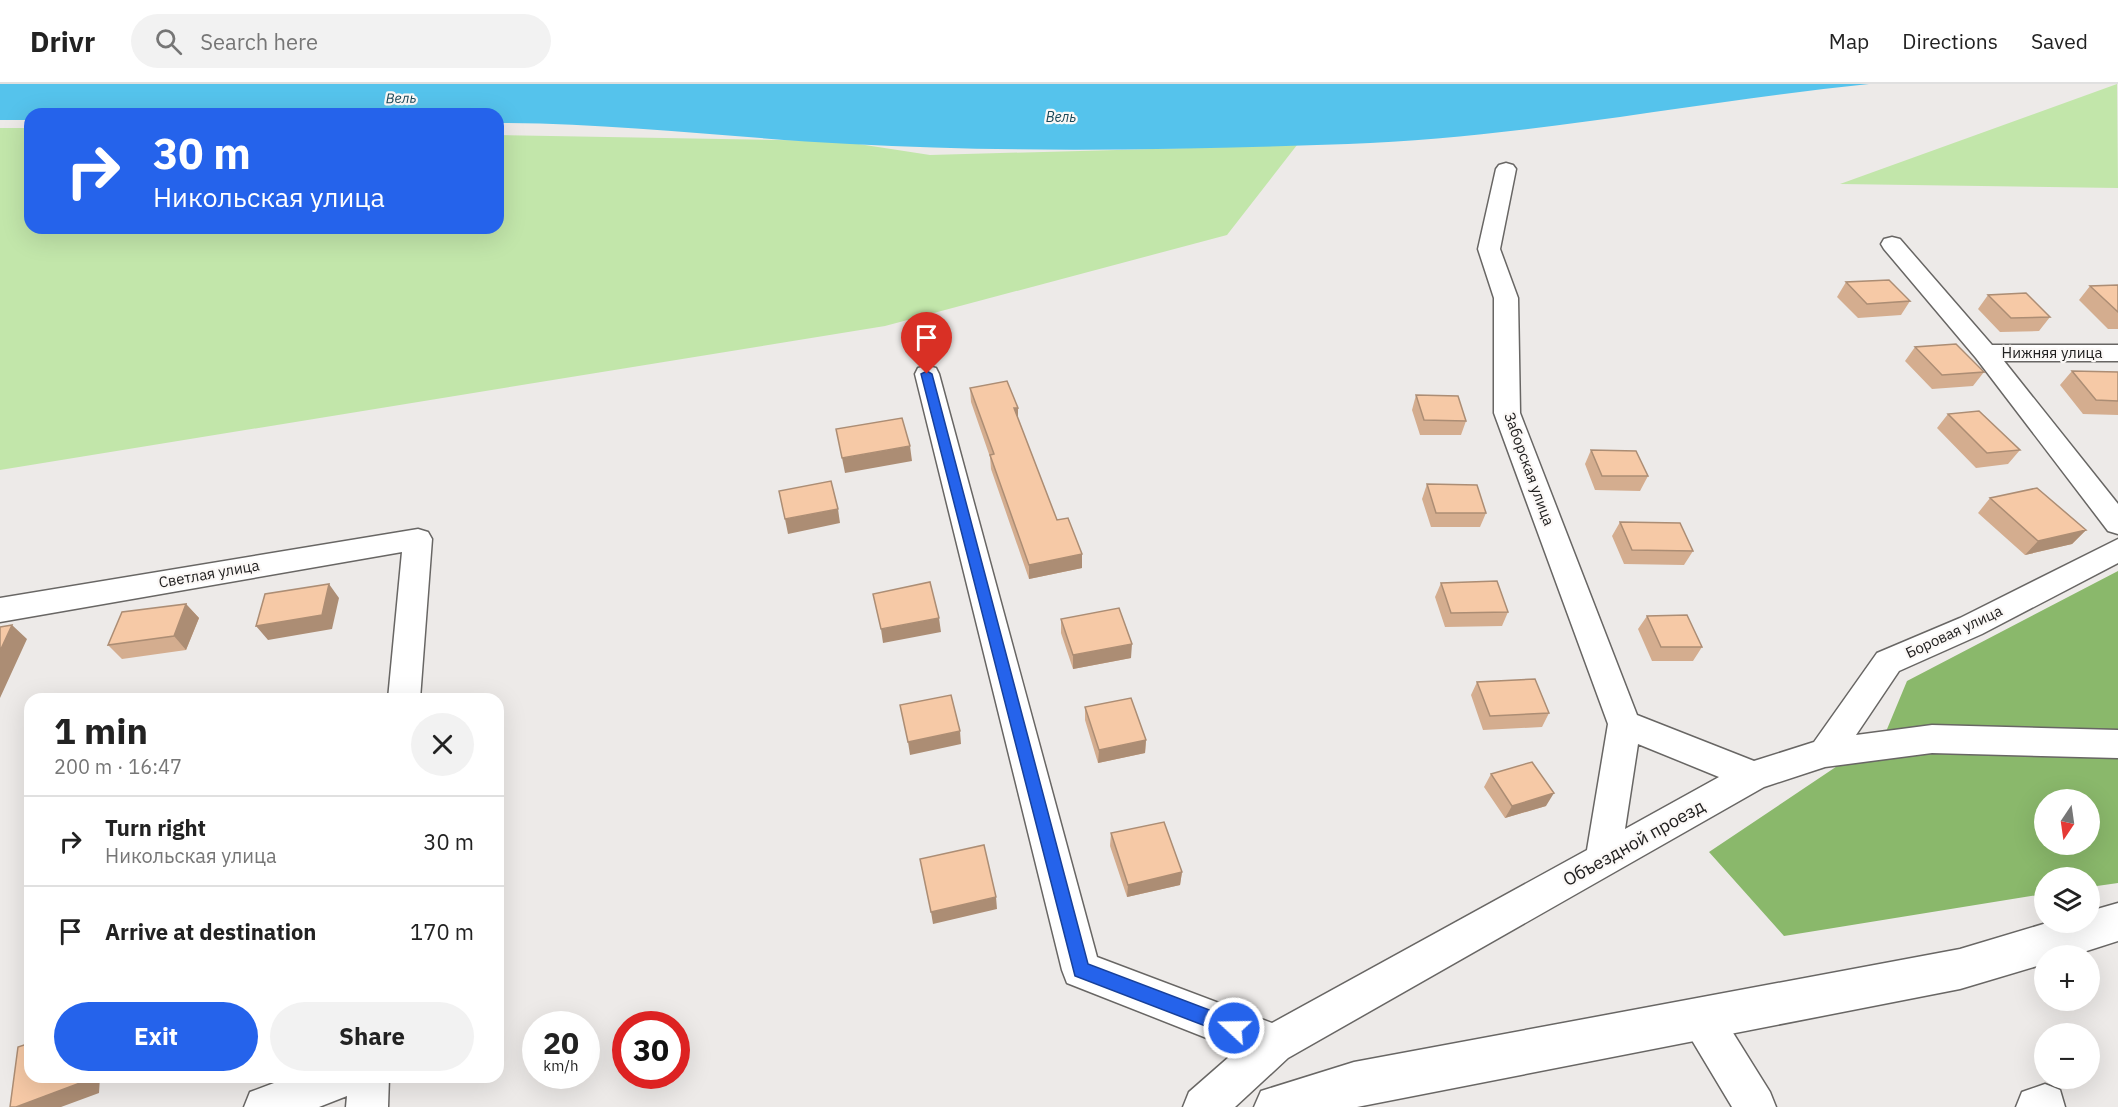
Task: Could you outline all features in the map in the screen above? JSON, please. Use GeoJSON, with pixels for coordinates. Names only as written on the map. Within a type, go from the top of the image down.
{"type":"FeatureCollection","features":[{"type":"Feature","properties":{"kind":"main road"},"geometry":{"type":"LineString","coordinates":[[1277,1107],[1354,1085],[1960,969],[2118,922]]}},
{"type":"Feature","properties":{"kind":"street","name":"Заборская улица"},"geometry":{"type":"LineString","coordinates":[[1506,169],[1489,249],[1506,298],[1507,413],[1624,724]]}},
{"type":"Feature","properties":{"kind":"street"},"geometry":{"type":"LineString","coordinates":[[1892,244],[1985,353],[2118,524]]}},
{"type":"Feature","properties":{"kind":"street","name":"Нижняя улица"},"geometry":{"type":"LineString","coordinates":[[1985,353],[2118,352]]}},
{"type":"Feature","properties":{"kind":"street"},"geometry":{"type":"LineString","coordinates":[[927,374],[1081,970],[1274,1044]]}},
{"type":"Feature","properties":{"kind":"street","name":"Светлая улица"},"geometry":{"type":"LineString","coordinates":[[0,610],[418,539],[405,693]]}},
{"type":"Feature","properties":{"kind":"street","name":"Боровая улица"},"geometry":{"type":"LineString","coordinates":[[1826,753],[1888,662],[1971,626],[2118,550]]}},
{"type":"Feature","properties":{"kind":"street"},"geometry":{"type":"LineString","coordinates":[[1603,860],[1624,724],[1753,776]]}},
{"type":"Feature","properties":{"kind":"street","name":"Объездной проезд"},"geometry":{"type":"LineString","coordinates":[[1204,1107],[1274,1044],[1753,776],[1826,753],[1932,739],[2118,744]]}},
{"type":"Feature","properties":{"kind":"street"},"geometry":{"type":"LineString","coordinates":[[1701,1017],[1755,1107]]}},
{"type":"Feature","properties":{"kind":"street"},"geometry":{"type":"LineString","coordinates":[[265,1107],[328,1083]]}},
{"type":"Feature","properties":{"kind":"street"},"geometry":{"type":"LineString","coordinates":[[367,1107],[369,1083]]}},
{"type":"Feature","properties":{"kind":"green space"},"geometry":{"type":"Polygon","coordinates":[[[2117,84],[2118,188],[1840,184],[2117,84]]]}},
{"type":"Feature","properties":{"kind":"green space"},"geometry":{"type":"Polygon","coordinates":[[[0,128],[24,128],[24,234],[504,234],[504,135],[839,141],[930,155],[1297,145],[1227,235],[885,326],[0,470],[0,128]]]}},
{"type":"Feature","properties":{"kind":"green space"},"geometry":{"type":"Polygon","coordinates":[[[2118,571],[2118,883],[2100,886],[2100,867],[2034,867],[2034,896],[1784,936],[1709,852],[1885,734],[1907,681],[2118,571]]]}},
{"type":"Feature","properties":{"kind":"water","name":"Вель"},"geometry":{"type":"Polygon","coordinates":[[[0,84],[1869,84],[1479,135],[1348,144],[1161,149],[912,147],[586,125],[504,123],[504,108],[24,108],[24,120],[0,120],[0,84]]]}},
{"type":"Feature","properties":{"kind":"building"},"geometry":{"type":"Polygon","coordinates":[[[1889,280],[1910,301],[1867,304],[1846,282],[1889,280]]]}},
{"type":"Feature","properties":{"kind":"building"},"geometry":{"type":"Polygon","coordinates":[[[2118,285],[2118,312],[2090,286],[2118,285]]]}},
{"type":"Feature","properties":{"kind":"building"},"geometry":{"type":"Polygon","coordinates":[[[2026,293],[2050,317],[2011,318],[1988,295],[2026,293]]]}},
{"type":"Feature","properties":{"kind":"building"},"geometry":{"type":"Polygon","coordinates":[[[1956,344],[1984,372],[1942,375],[1915,347],[1956,344]]]}},
{"type":"Feature","properties":{"kind":"building"},"geometry":{"type":"Polygon","coordinates":[[[2072,371],[2118,372],[2118,401],[2096,400],[2072,371]]]}},
{"type":"Feature","properties":{"kind":"building"},"geometry":{"type":"Polygon","coordinates":[[[1007,381],[1018,408],[1014,408],[1057,520],[1068,518],[1082,554],[1029,565],[990,455],[994,454],[970,388],[1007,381]]]}},
{"type":"Feature","properties":{"kind":"building"},"geometry":{"type":"Polygon","coordinates":[[[1416,395],[1458,396],[1466,421],[1424,420],[1416,395]]]}},
{"type":"Feature","properties":{"kind":"building"},"geometry":{"type":"Polygon","coordinates":[[[1979,411],[2020,450],[1987,453],[1948,414],[1979,411]]]}},
{"type":"Feature","properties":{"kind":"building"},"geometry":{"type":"Polygon","coordinates":[[[902,418],[910,446],[842,458],[836,429],[902,418]]]}},
{"type":"Feature","properties":{"kind":"building"},"geometry":{"type":"Polygon","coordinates":[[[1591,450],[1636,451],[1648,476],[1602,476],[1591,450]]]}},
{"type":"Feature","properties":{"kind":"building"},"geometry":{"type":"Polygon","coordinates":[[[831,481],[838,509],[785,519],[779,491],[831,481]]]}},
{"type":"Feature","properties":{"kind":"building"},"geometry":{"type":"Polygon","coordinates":[[[1427,484],[1477,485],[1486,513],[1436,513],[1427,484]]]}},
{"type":"Feature","properties":{"kind":"building"},"geometry":{"type":"Polygon","coordinates":[[[2037,488],[2086,530],[2038,541],[1990,498],[2037,488]]]}},
{"type":"Feature","properties":{"kind":"building"},"geometry":{"type":"Polygon","coordinates":[[[1620,522],[1680,523],[1693,551],[1632,550],[1620,522]]]}},
{"type":"Feature","properties":{"kind":"building"},"geometry":{"type":"Polygon","coordinates":[[[1497,581],[1508,612],[1451,613],[1441,583],[1497,581]]]}},
{"type":"Feature","properties":{"kind":"building"},"geometry":{"type":"Polygon","coordinates":[[[930,582],[939,618],[881,629],[873,594],[930,582]]]}},
{"type":"Feature","properties":{"kind":"building"},"geometry":{"type":"Polygon","coordinates":[[[329,584],[322,615],[256,626],[265,594],[329,584]]]}},
{"type":"Feature","properties":{"kind":"building"},"geometry":{"type":"Polygon","coordinates":[[[186,604],[174,636],[108,645],[122,612],[186,604]]]}},
{"type":"Feature","properties":{"kind":"building"},"geometry":{"type":"Polygon","coordinates":[[[1119,608],[1132,644],[1073,655],[1061,619],[1119,608]]]}},
{"type":"Feature","properties":{"kind":"building"},"geometry":{"type":"Polygon","coordinates":[[[1687,615],[1702,647],[1661,647],[1647,616],[1687,615]]]}},
{"type":"Feature","properties":{"kind":"building"},"geometry":{"type":"Polygon","coordinates":[[[12,625],[0,651],[0,627],[12,625]]]}},
{"type":"Feature","properties":{"kind":"building"},"geometry":{"type":"Polygon","coordinates":[[[1535,679],[1549,713],[1490,716],[1477,682],[1535,679]]]}},
{"type":"Feature","properties":{"kind":"building"},"geometry":{"type":"Polygon","coordinates":[[[951,695],[960,731],[908,742],[900,705],[951,695]]]}},
{"type":"Feature","properties":{"kind":"building"},"geometry":{"type":"Polygon","coordinates":[[[1131,698],[1146,740],[1099,750],[1085,707],[1131,698]]]}},
{"type":"Feature","properties":{"kind":"building"},"geometry":{"type":"Polygon","coordinates":[[[1532,762],[1554,793],[1512,806],[1491,774],[1532,762]]]}},
{"type":"Feature","properties":{"kind":"building"},"geometry":{"type":"Polygon","coordinates":[[[1164,822],[1182,872],[1128,885],[1111,833],[1164,822]]]}},
{"type":"Feature","properties":{"kind":"building"},"geometry":{"type":"Polygon","coordinates":[[[984,845],[996,897],[931,912],[920,859],[984,845]]]}},
{"type":"Feature","properties":{"kind":"building"},"geometry":{"type":"Polygon","coordinates":[[[24,1045],[24,1083],[80,1083],[16,1107],[10,1107],[18,1047],[24,1045]]]}},
{"type":"Feature","properties":{"kind":"route"},"geometry":{"type":"LineString","coordinates":[[927,374],[1081,970],[1234,1028]]}}]}
